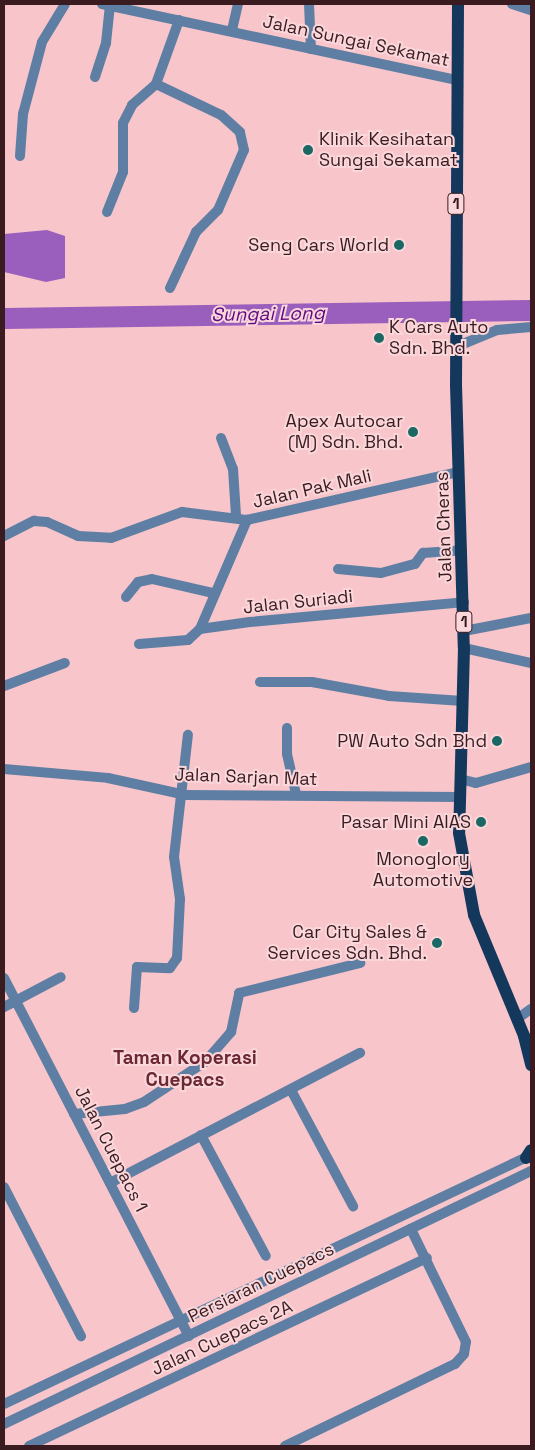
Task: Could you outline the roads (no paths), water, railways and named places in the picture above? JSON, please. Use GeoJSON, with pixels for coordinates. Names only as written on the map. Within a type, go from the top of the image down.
{"type":"FeatureCollection","features":[{"type":"Feature","properties":{"kind":"main road","name":"Jalan Cheras"},"geometry":{"type":"LineString","coordinates":[[458,4],[456,80],[457,328],[459,472],[464,602],[459,797],[468,894],[517,1019],[528,1039],[531,1066]]}},
{"type":"Feature","properties":{"kind":"street"},"geometry":{"type":"LineString","coordinates":[[20,156],[23,114],[42,42],[65,4]]}},
{"type":"Feature","properties":{"kind":"street"},"geometry":{"type":"LineString","coordinates":[[232,30],[238,4]]}},
{"type":"Feature","properties":{"kind":"street"},"geometry":{"type":"LineString","coordinates":[[309,4],[311,49]]}},
{"type":"Feature","properties":{"kind":"street"},"geometry":{"type":"LineString","coordinates":[[512,4],[531,10]]}},
{"type":"Feature","properties":{"kind":"street"},"geometry":{"type":"LineString","coordinates":[[95,77],[106,43],[106,5]]}},
{"type":"Feature","properties":{"kind":"street","name":"Jalan Sungai Sekamat"},"geometry":{"type":"LineString","coordinates":[[106,5],[232,30],[456,80]]}},
{"type":"Feature","properties":{"kind":"street"},"geometry":{"type":"LineString","coordinates":[[107,212],[123,172],[123,123],[132,105],[156,84],[179,20]]}},
{"type":"Feature","properties":{"kind":"street"},"geometry":{"type":"LineString","coordinates":[[156,84],[221,115],[240,132],[244,150],[218,210],[196,232],[170,288]]}},
{"type":"Feature","properties":{"kind":"street"},"geometry":{"type":"LineString","coordinates":[[458,346],[497,330],[531,327]]}},
{"type":"Feature","properties":{"kind":"street"},"geometry":{"type":"LineString","coordinates":[[221,438],[233,469],[236,515]]}},
{"type":"Feature","properties":{"kind":"street","name":"Jalan Pak Mali"},"geometry":{"type":"LineString","coordinates":[[4,536],[34,521],[47,522],[78,536],[110,538],[182,512],[236,515],[247,520],[459,472]]}},
{"type":"Feature","properties":{"kind":"street"},"geometry":{"type":"LineString","coordinates":[[200,629],[213,593],[247,520]]}},
{"type":"Feature","properties":{"kind":"street"},"geometry":{"type":"LineString","coordinates":[[338,569],[381,573],[415,564],[423,553],[462,550]]}},
{"type":"Feature","properties":{"kind":"street"},"geometry":{"type":"LineString","coordinates":[[126,597],[138,582],[152,579],[213,593]]}},
{"type":"Feature","properties":{"kind":"street","name":"Jalan Suriadi"},"geometry":{"type":"LineString","coordinates":[[139,644],[188,640],[200,629],[464,602]]}},
{"type":"Feature","properties":{"kind":"street"},"geometry":{"type":"LineString","coordinates":[[464,631],[531,618]]}},
{"type":"Feature","properties":{"kind":"street"},"geometry":{"type":"LineString","coordinates":[[464,648],[531,663]]}},
{"type":"Feature","properties":{"kind":"street"},"geometry":{"type":"LineString","coordinates":[[4,686],[65,663]]}},
{"type":"Feature","properties":{"kind":"street"},"geometry":{"type":"LineString","coordinates":[[260,682],[312,682],[389,696],[462,701]]}},
{"type":"Feature","properties":{"kind":"street"},"geometry":{"type":"LineString","coordinates":[[287,728],[287,754],[296,794]]}},
{"type":"Feature","properties":{"kind":"street"},"geometry":{"type":"LineString","coordinates":[[134,1008],[137,968],[170,968],[178,958],[180,899],[174,857],[185,794],[188,735]]}},
{"type":"Feature","properties":{"kind":"street"},"geometry":{"type":"LineString","coordinates":[[460,780],[476,783],[531,767]]}},
{"type":"Feature","properties":{"kind":"street","name":"Jalan Sarjan Mat"},"geometry":{"type":"LineString","coordinates":[[4,769],[108,778],[185,794],[459,797]]}},
{"type":"Feature","properties":{"kind":"street"},"geometry":{"type":"LineString","coordinates":[[74,1114],[125,1109],[144,1102],[205,1062],[230,1032],[239,993],[360,963]]}},
{"type":"Feature","properties":{"kind":"street","name":"Jalan Cuepacs 1"},"geometry":{"type":"LineString","coordinates":[[4,978],[189,1336]]}},
{"type":"Feature","properties":{"kind":"street"},"geometry":{"type":"LineString","coordinates":[[4,1007],[61,978]]}},
{"type":"Feature","properties":{"kind":"street"},"geometry":{"type":"LineString","coordinates":[[517,1019],[531,1009]]}},
{"type":"Feature","properties":{"kind":"street"},"geometry":{"type":"LineString","coordinates":[[110,1183],[360,1053]]}},
{"type":"Feature","properties":{"kind":"street"},"geometry":{"type":"LineString","coordinates":[[291,1090],[353,1206]]}},
{"type":"Feature","properties":{"kind":"street"},"geometry":{"type":"LineString","coordinates":[[201,1135],[266,1256]]}},
{"type":"Feature","properties":{"kind":"street","name":"Persiaran Cuepacs"},"geometry":{"type":"LineString","coordinates":[[4,1404],[529,1154]]}},
{"type":"Feature","properties":{"kind":"street","name":"Persiaran Cuepacs"},"geometry":{"type":"LineString","coordinates":[[4,1424],[531,1171]]}},
{"type":"Feature","properties":{"kind":"street"},"geometry":{"type":"LineString","coordinates":[[4,1187],[8,1206],[81,1336]]}},
{"type":"Feature","properties":{"kind":"street"},"geometry":{"type":"LineString","coordinates":[[285,1446],[456,1364],[464,1354],[466,1342],[427,1258],[411,1229]]}},
{"type":"Feature","properties":{"kind":"street","name":"Jalan Cuepacs 2A"},"geometry":{"type":"LineString","coordinates":[[30,1446],[427,1258]]}},
{"type":"Feature","properties":{"kind":"waterway","name":"Sungai Long"},"geometry":{"type":"LineString","coordinates":[[4,318],[531,310]]}},
{"type":"Feature","properties":{"kind":"place","name":"Klinik Kesihatan Sungai Sekamat"},"geometry":{"type":"Point","coordinates":[308,150]}},
{"type":"Feature","properties":{"kind":"place","name":"Seng Cars World"},"geometry":{"type":"Point","coordinates":[399,245]}},
{"type":"Feature","properties":{"kind":"place","name":"K Cars Auto Sdn. Bhd."},"geometry":{"type":"Point","coordinates":[379,338]}},
{"type":"Feature","properties":{"kind":"place","name":"Apex Autocar (M) Sdn. Bhd."},"geometry":{"type":"Point","coordinates":[413,432]}},
{"type":"Feature","properties":{"kind":"place","name":"PW Auto Sdn Bhd"},"geometry":{"type":"Point","coordinates":[497,741]}},
{"type":"Feature","properties":{"kind":"place","name":"Pasar Mini AIAS"},"geometry":{"type":"Point","coordinates":[481,822]}},
{"type":"Feature","properties":{"kind":"place","name":"Monoglory Automotive"},"geometry":{"type":"Point","coordinates":[423,841]}},
{"type":"Feature","properties":{"kind":"place","name":"Car City Sales & Services Sdn. Bhd."},"geometry":{"type":"Point","coordinates":[437,943]}},
{"type":"Feature","properties":{"kind":"district","name":"Taman Koperasi Cuepacs"},"geometry":{"type":"Point","coordinates":[185,1069]}}]}
